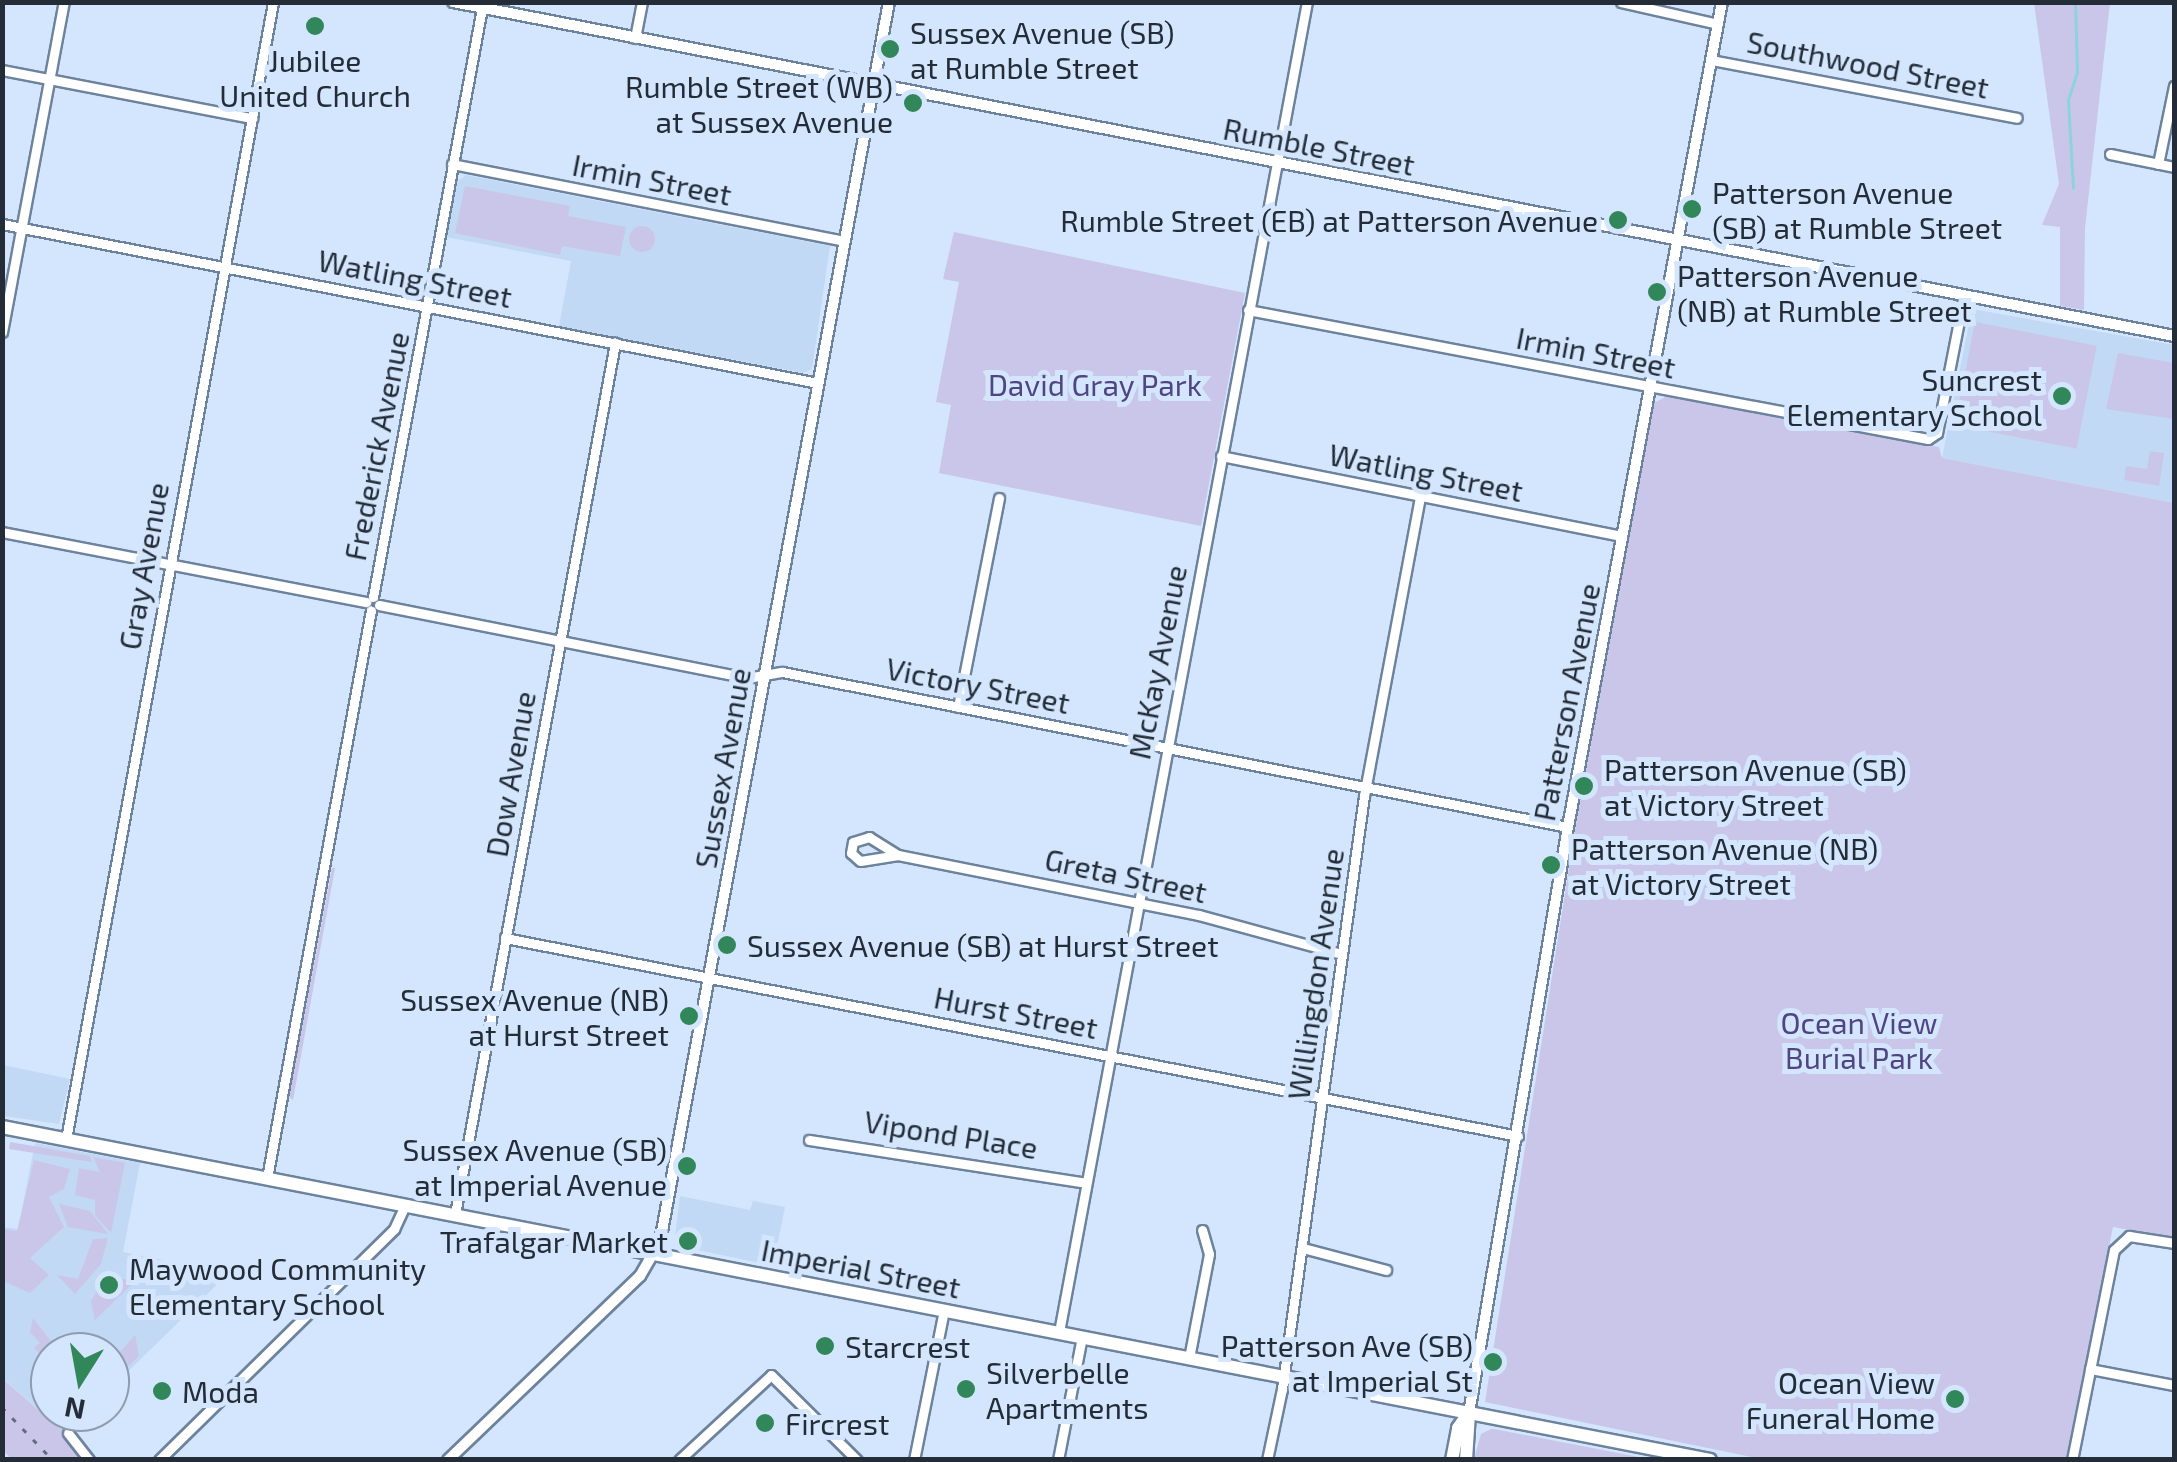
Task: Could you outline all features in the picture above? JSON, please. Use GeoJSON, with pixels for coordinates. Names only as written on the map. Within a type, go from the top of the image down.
{"type":"FeatureCollection","features":[{"type":"Feature","properties":{"kind":"main road","name":"Imperial Street"},"geometry":{"type":"LineString","coordinates":[[2,1126],[1710,1460]]}},
{"type":"Feature","properties":{"kind":"main road"},"geometry":{"type":"LineString","coordinates":[[1452,1460],[1458,1428],[1469,1413]]}},
{"type":"Feature","properties":{"kind":"main road"},"geometry":{"type":"LineString","coordinates":[[1466,1460],[1469,1413]]}},
{"type":"Feature","properties":{"kind":"street"},"geometry":{"type":"LineString","coordinates":[[2,332],[64,2]]}},
{"type":"Feature","properties":{"kind":"street","name":"Gray Avenue"},"geometry":{"type":"LineString","coordinates":[[66,1139],[273,2]]}},
{"type":"Feature","properties":{"kind":"street","name":"Rumble Street"},"geometry":{"type":"LineString","coordinates":[[453,2],[2174,336]]}},
{"type":"Feature","properties":{"kind":"street"},"geometry":{"type":"LineString","coordinates":[[635,38],[642,2]]}},
{"type":"Feature","properties":{"kind":"street","name":"Sussex Avenue"},"geometry":{"type":"LineString","coordinates":[[448,1460],[640,1276],[654,1253],[710,978],[889,2]]}},
{"type":"Feature","properties":{"kind":"street","name":"McKay Avenue"},"geometry":{"type":"LineString","coordinates":[[1059,1332],[1307,2]]}},
{"type":"Feature","properties":{"kind":"street","name":"Southwood Street"},"geometry":{"type":"LineString","coordinates":[[1620,2],[1718,24]]}},
{"type":"Feature","properties":{"kind":"street","name":"Patterson Avenue"},"geometry":{"type":"LineString","coordinates":[[1469,1413],[1568,827],[1674,241],[1722,2]]}},
{"type":"Feature","properties":{"kind":"street","name":"Frederick Avenue"},"geometry":{"type":"LineString","coordinates":[[267,1178],[482,8]]}},
{"type":"Feature","properties":{"kind":"street","name":"Southwood Street"},"geometry":{"type":"LineString","coordinates":[[1710,60],[2017,118]]}},
{"type":"Feature","properties":{"kind":"street"},"geometry":{"type":"LineString","coordinates":[[2,70],[252,118]]}},
{"type":"Feature","properties":{"kind":"street"},"geometry":{"type":"LineString","coordinates":[[2158,164],[2174,86]]}},
{"type":"Feature","properties":{"kind":"street"},"geometry":{"type":"LineString","coordinates":[[2110,154],[2174,167]]}},
{"type":"Feature","properties":{"kind":"street","name":"Irmin Street"},"geometry":{"type":"LineString","coordinates":[[452,164],[844,241]]}},
{"type":"Feature","properties":{"kind":"street","name":"Watling Street"},"geometry":{"type":"LineString","coordinates":[[2,224],[818,383]]}},
{"type":"Feature","properties":{"kind":"street","name":"Irmin Street"},"geometry":{"type":"LineString","coordinates":[[1248,310],[1934,439],[1964,296]]}},
{"type":"Feature","properties":{"kind":"street","name":"Dow Avenue"},"geometry":{"type":"LineString","coordinates":[[455,1214],[615,343]]}},
{"type":"Feature","properties":{"kind":"street","name":"Watling Street"},"geometry":{"type":"LineString","coordinates":[[1221,456],[1622,536]]}},
{"type":"Feature","properties":{"kind":"street","name":"Willingdon Avenue"},"geometry":{"type":"LineString","coordinates":[[1267,1460],[1303,1248],[1366,786],[1420,496]]}},
{"type":"Feature","properties":{"kind":"street"},"geometry":{"type":"LineString","coordinates":[[958,707],[998,498]]}},
{"type":"Feature","properties":{"kind":"street","name":"Victory Street"},"geometry":{"type":"LineString","coordinates":[[2,532],[747,678],[782,672],[1568,827]]}},
{"type":"Feature","properties":{"kind":"street","name":"Greta Street"},"geometry":{"type":"LineString","coordinates":[[898,855],[869,836],[853,842],[851,853],[860,862],[898,855],[1137,902],[1342,954]]}},
{"type":"Feature","properties":{"kind":"street","name":"Hurst Street"},"geometry":{"type":"LineString","coordinates":[[505,938],[1518,1136]]}},
{"type":"Feature","properties":{"kind":"street","name":"Vipond Place"},"geometry":{"type":"LineString","coordinates":[[809,1140],[1086,1183]]}},
{"type":"Feature","properties":{"kind":"street"},"geometry":{"type":"LineString","coordinates":[[159,1460],[394,1229],[404,1204]]}},
{"type":"Feature","properties":{"kind":"street"},"geometry":{"type":"LineString","coordinates":[[1190,1358],[1209,1254],[1202,1230]]}},
{"type":"Feature","properties":{"kind":"street"},"geometry":{"type":"LineString","coordinates":[[2072,1460],[2114,1250],[2123,1240],[2174,1243]]}},
{"type":"Feature","properties":{"kind":"street"},"geometry":{"type":"LineString","coordinates":[[1303,1248],[1386,1270]]}},
{"type":"Feature","properties":{"kind":"street"},"geometry":{"type":"LineString","coordinates":[[914,1460],[944,1310]]}},
{"type":"Feature","properties":{"kind":"street"},"geometry":{"type":"LineString","coordinates":[[1058,1460],[1082,1336]]}},
{"type":"Feature","properties":{"kind":"street"},"geometry":{"type":"LineString","coordinates":[[2090,1368],[2174,1385]]}},
{"type":"Feature","properties":{"kind":"street"},"geometry":{"type":"LineString","coordinates":[[679,1460],[771,1375],[858,1460]]}},
{"type":"Feature","properties":{"kind":"street"},"geometry":{"type":"LineString","coordinates":[[68,1433],[89,1460]]}},
{"type":"Feature","properties":{"kind":"shaded area"},"geometry":{"type":"Polygon","coordinates":[[[466,175],[830,246],[812,369],[803,373],[559,326],[571,261],[446,237],[457,182],[466,175]]]}},
{"type":"Feature","properties":{"kind":"shaded area","name":"Suncrest Elementary School"},"geometry":{"type":"Polygon","coordinates":[[[1972,309],[2174,345],[2174,503],[1942,458],[1972,309]]]}},
{"type":"Feature","properties":{"kind":"shaded area"},"geometry":{"type":"Polygon","coordinates":[[[3,1065],[70,1079],[59,1124],[3,1116],[3,1065]]]}},
{"type":"Feature","properties":{"kind":"shaded area","name":"Maywood Community Elementary School"},"geometry":{"type":"Polygon","coordinates":[[[35,1143],[140,1163],[123,1252],[229,1273],[130,1370],[130,1332],[30,1332],[30,1402],[3,1378],[2,1227],[18,1229],[35,1143]]]}},
{"type":"Feature","properties":{"kind":"shaded area"},"geometry":{"type":"Polygon","coordinates":[[[680,1196],[750,1210],[753,1201],[785,1207],[773,1266],[674,1245],[680,1196]]]}},
{"type":"Feature","properties":{"kind":"green space"},"geometry":{"type":"Polygon","coordinates":[[[2034,3],[2110,3],[2085,228],[2084,310],[2060,306],[2060,227],[2042,225],[2059,184],[2034,3]]]}},
{"type":"Feature","properties":{"kind":"green space"},"geometry":{"type":"Polygon","coordinates":[[[465,186],[570,206],[568,216],[626,227],[620,256],[562,246],[560,255],[455,233],[465,186]]]}},
{"type":"Feature","properties":{"kind":"green space"},"geometry":{"type":"Polygon","coordinates":[[[642,226],[651,230],[655,239],[651,248],[642,252],[633,248],[629,239],[633,230],[642,226]]]}},
{"type":"Feature","properties":{"kind":"green space","name":"David Gray Park"},"geometry":{"type":"Polygon","coordinates":[[[954,232],[1245,293],[1201,526],[939,473],[951,405],[936,402],[959,282],[943,279],[954,232]]]}},
{"type":"Feature","properties":{"kind":"green space"},"geometry":{"type":"Polygon","coordinates":[[[1975,322],[2097,346],[2077,449],[1955,425],[1975,322]]]}},
{"type":"Feature","properties":{"kind":"green space"},"geometry":{"type":"Polygon","coordinates":[[[2118,353],[2174,363],[2174,419],[2106,409],[2118,353]]]}},
{"type":"Feature","properties":{"kind":"green space","name":"Ocean View Burial Park"},"geometry":{"type":"Polygon","coordinates":[[[1669,395],[1939,447],[1942,458],[2174,503],[2174,1238],[2113,1227],[2066,1459],[1761,1459],[1485,1402],[1575,830],[1654,403],[1669,395]]]}},
{"type":"Feature","properties":{"kind":"green space"},"geometry":{"type":"Polygon","coordinates":[[[2150,451],[2164,453],[2159,486],[2124,480],[2126,466],[2147,469],[2150,451]]]}},
{"type":"Feature","properties":{"kind":"green space"},"geometry":{"type":"Polygon","coordinates":[[[335,868],[293,1100],[289,1097],[335,868]]]}},
{"type":"Feature","properties":{"kind":"green space"},"geometry":{"type":"Polygon","coordinates":[[[10,1142],[90,1156],[92,1162],[9,1149],[10,1142]]]}},
{"type":"Feature","properties":{"kind":"green space"},"geometry":{"type":"Polygon","coordinates":[[[93,1157],[125,1163],[111,1233],[95,1215],[95,1200],[75,1195],[79,1168],[100,1172],[93,1157]]]}},
{"type":"Feature","properties":{"kind":"green space"},"geometry":{"type":"Polygon","coordinates":[[[34,1160],[70,1169],[64,1189],[49,1197],[64,1227],[30,1258],[49,1275],[30,1293],[3,1281],[2,1229],[17,1231],[34,1160]]]}},
{"type":"Feature","properties":{"kind":"green space"},"geometry":{"type":"Polygon","coordinates":[[[59,1204],[90,1211],[108,1234],[68,1227],[59,1204]]]}},
{"type":"Feature","properties":{"kind":"green space"},"geometry":{"type":"Polygon","coordinates":[[[108,1238],[101,1264],[75,1294],[57,1275],[78,1279],[93,1239],[108,1238]]]}},
{"type":"Feature","properties":{"kind":"green space"},"geometry":{"type":"Polygon","coordinates":[[[106,1276],[135,1281],[95,1320],[91,1301],[106,1276]]]}},
{"type":"Feature","properties":{"kind":"green space"},"geometry":{"type":"Polygon","coordinates":[[[33,1318],[44,1332],[30,1332],[33,1318]]]}},
{"type":"Feature","properties":{"kind":"green space"},"geometry":{"type":"Polygon","coordinates":[[[135,1335],[139,1356],[130,1365],[130,1341],[135,1335]]]}},
{"type":"Feature","properties":{"kind":"green space"},"geometry":{"type":"Polygon","coordinates":[[[2,1378],[30,1402],[30,1432],[64,1432],[81,1459],[11,1459],[3,1450],[2,1378]]]}},
{"type":"Feature","properties":{"kind":"green space"},"geometry":{"type":"Polygon","coordinates":[[[1491,1429],[1649,1459],[1474,1459],[1481,1434],[1491,1429]]]}},
{"type":"Feature","properties":{"kind":"waterway"},"geometry":{"type":"LineString","coordinates":[[2073,188],[2068,100],[2077,73],[2075,2]]}},
{"type":"Feature","properties":{"kind":"railway"},"geometry":{"type":"LineString","coordinates":[[2,1407],[53,1460]]}},
{"type":"Feature","properties":{"kind":"place","name":"Jubilee United Church"},"geometry":{"type":"Point","coordinates":[315,26]}},
{"type":"Feature","properties":{"kind":"place","name":"Sussex Avenue (SB) at Rumble Street"},"geometry":{"type":"Point","coordinates":[890,49]}},
{"type":"Feature","properties":{"kind":"place","name":"Rumble Street (WB) at Sussex Avenue"},"geometry":{"type":"Point","coordinates":[913,103]}},
{"type":"Feature","properties":{"kind":"place","name":"Patterson Avenue (SB) at Rumble Street"},"geometry":{"type":"Point","coordinates":[1692,209]}},
{"type":"Feature","properties":{"kind":"place","name":"Rumble Street (EB) at Patterson Avenue"},"geometry":{"type":"Point","coordinates":[1618,220]}},
{"type":"Feature","properties":{"kind":"place","name":"Patterson Avenue (NB) at Rumble Street"},"geometry":{"type":"Point","coordinates":[1657,292]}},
{"type":"Feature","properties":{"kind":"place","name":"Suncrest Elementary School"},"geometry":{"type":"Point","coordinates":[2062,396]}},
{"type":"Feature","properties":{"kind":"place","name":"Patterson Avenue (SB) at Victory Street"},"geometry":{"type":"Point","coordinates":[1584,786]}},
{"type":"Feature","properties":{"kind":"place","name":"Patterson Avenue (NB) at Victory Street"},"geometry":{"type":"Point","coordinates":[1551,865]}},
{"type":"Feature","properties":{"kind":"place","name":"Sussex Avenue (SB) at Hurst Street"},"geometry":{"type":"Point","coordinates":[727,945]}},
{"type":"Feature","properties":{"kind":"place","name":"Sussex Avenue (NB) at Hurst Street"},"geometry":{"type":"Point","coordinates":[689,1016]}},
{"type":"Feature","properties":{"kind":"place","name":"Sussex Avenue (SB) at Imperial Avenue"},"geometry":{"type":"Point","coordinates":[687,1166]}},
{"type":"Feature","properties":{"kind":"place","name":"Trafalgar Market"},"geometry":{"type":"Point","coordinates":[688,1241]}},
{"type":"Feature","properties":{"kind":"place","name":"Maywood Community Elementary School"},"geometry":{"type":"Point","coordinates":[109,1285]}},
{"type":"Feature","properties":{"kind":"place","name":"Starcrest"},"geometry":{"type":"Point","coordinates":[825,1346]}},
{"type":"Feature","properties":{"kind":"place","name":"Patterson Ave (SB) at Imperial St"},"geometry":{"type":"Point","coordinates":[1493,1362]}},
{"type":"Feature","properties":{"kind":"place","name":"Silverbelle Apartments"},"geometry":{"type":"Point","coordinates":[966,1389]}},
{"type":"Feature","properties":{"kind":"place","name":"Moda"},"geometry":{"type":"Point","coordinates":[162,1391]}},
{"type":"Feature","properties":{"kind":"place","name":"Ocean View Funeral Home"},"geometry":{"type":"Point","coordinates":[1955,1399]}},
{"type":"Feature","properties":{"kind":"place","name":"Fircrest"},"geometry":{"type":"Point","coordinates":[765,1423]}}]}
